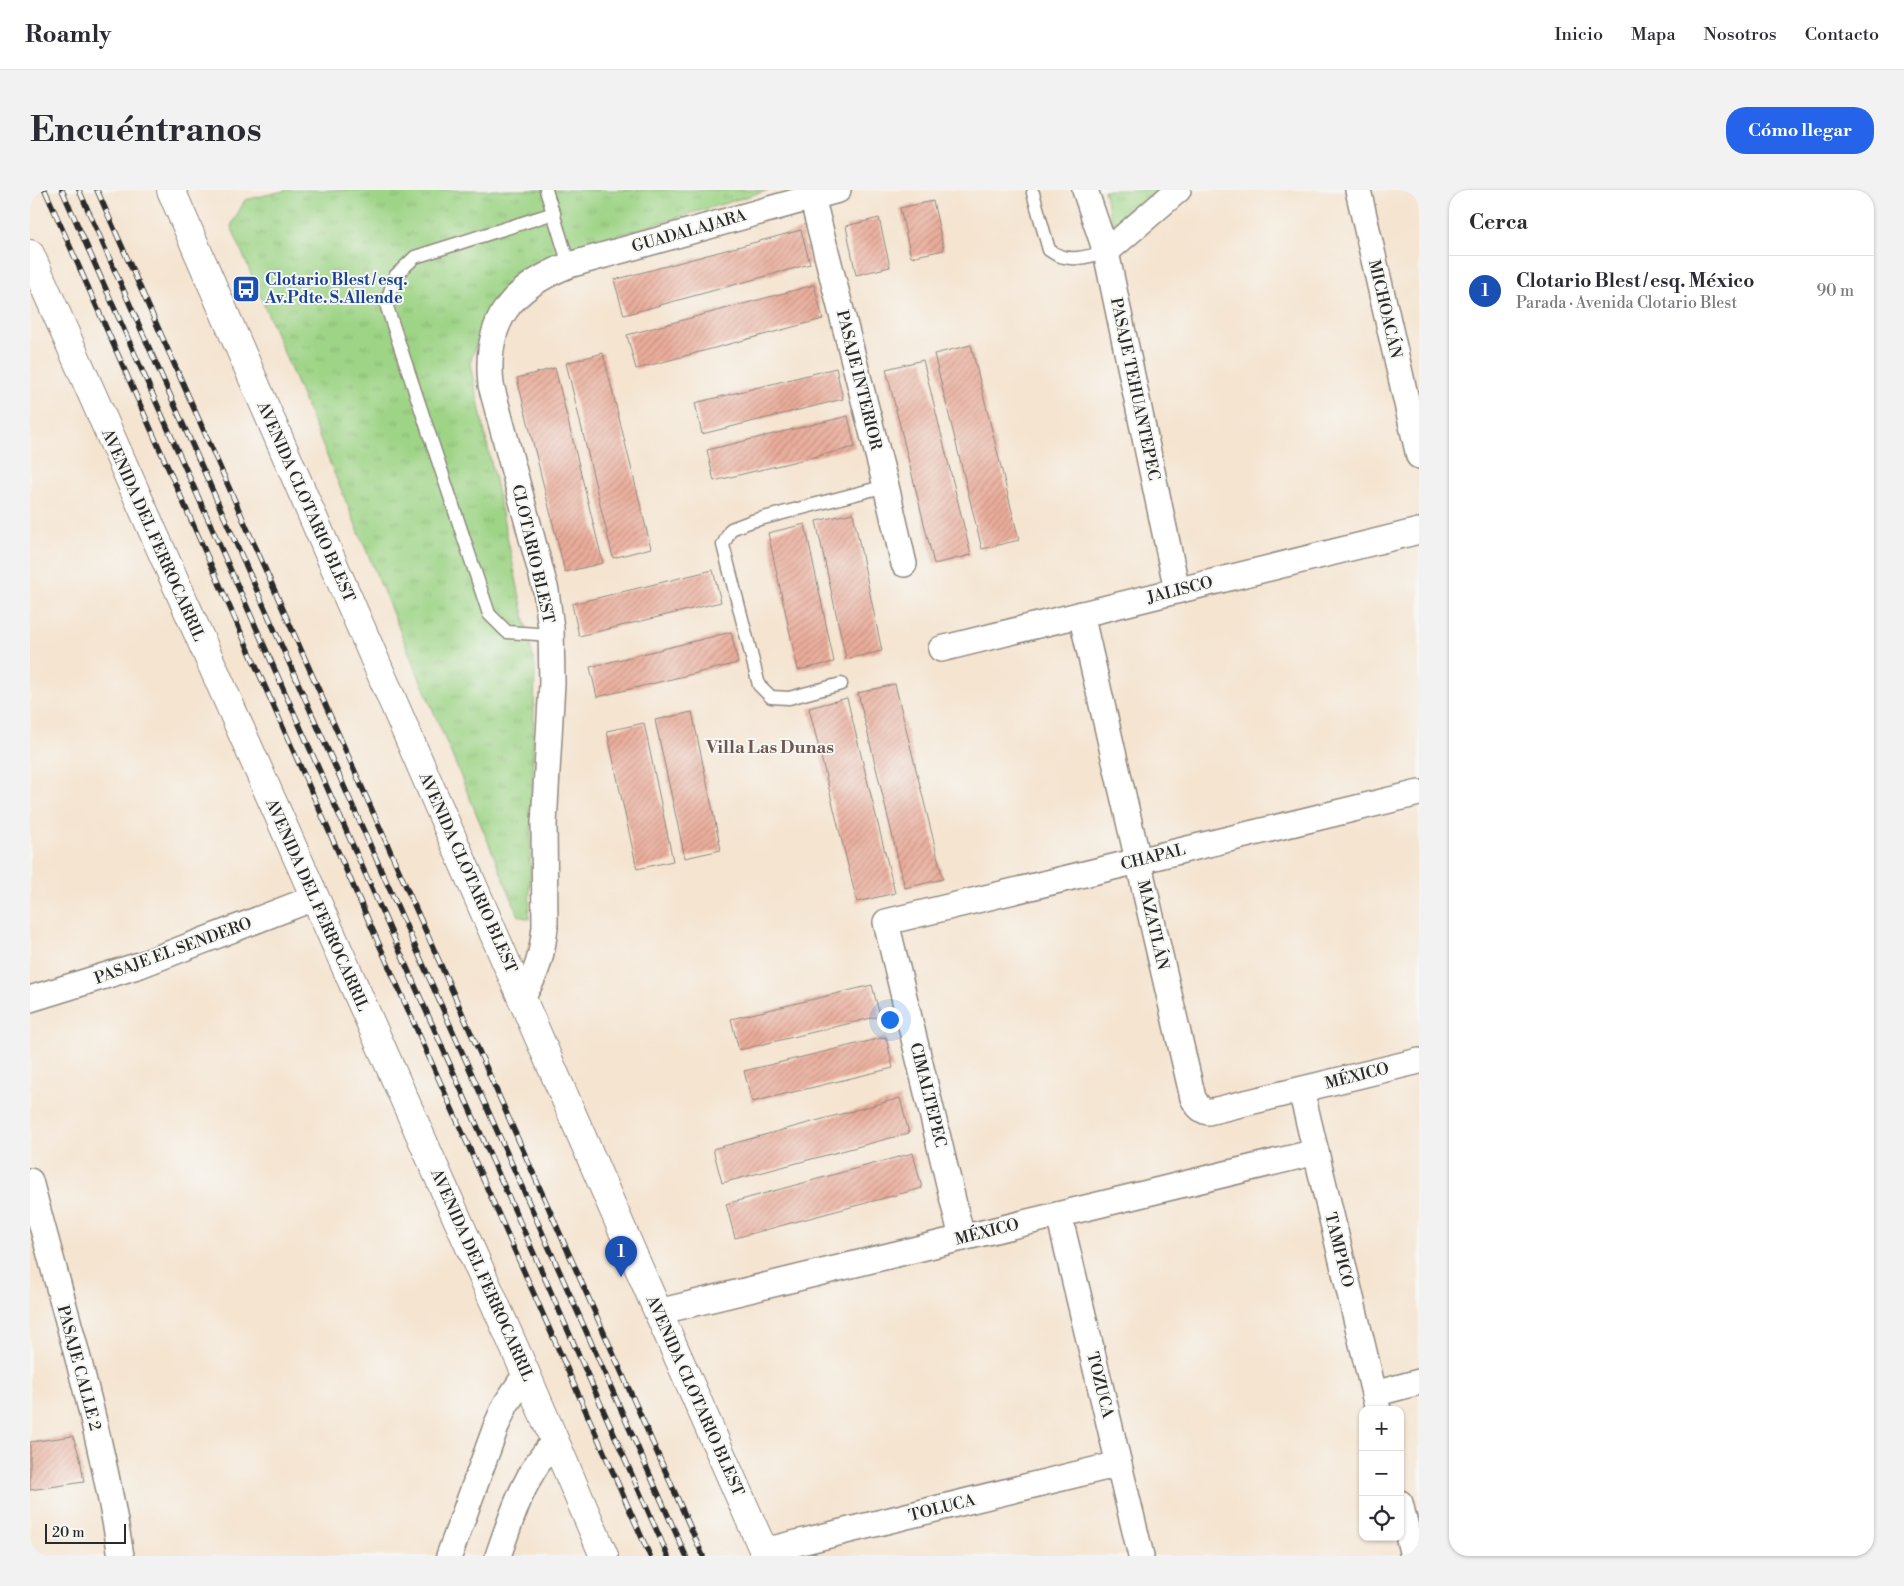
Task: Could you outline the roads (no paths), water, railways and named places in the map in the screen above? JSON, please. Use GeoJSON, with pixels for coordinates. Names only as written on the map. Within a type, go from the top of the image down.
{"type":"FeatureCollection","features":[{"type":"Feature","properties":{"kind":"street","name":"AVENIDA CLOTARIO BLEST"},"geometry":{"type":"LineString","coordinates":[[170,190],[765,1554]]}},
{"type":"Feature","properties":{"kind":"street","name":"GUADALAJARA"},"geometry":{"type":"LineString","coordinates":[[569,265],[838,190]]}},
{"type":"Feature","properties":{"kind":"street","name":"PASAJE TEHUANTEPEC"},"geometry":{"type":"LineString","coordinates":[[1086,190],[1106,252],[1177,590]]}},
{"type":"Feature","properties":{"kind":"street"},"geometry":{"type":"LineString","coordinates":[[1106,252],[1178,190]]}},
{"type":"Feature","properties":{"kind":"street","name":"MICHOACÁN"},"geometry":{"type":"LineString","coordinates":[[1358,190],[1419,456]]}},
{"type":"Feature","properties":{"kind":"street","name":"PASAJE INTERIOR"},"geometry":{"type":"LineString","coordinates":[[812,197],[886,486],[904,564]]}},
{"type":"Feature","properties":{"kind":"street","name":"AVENIDA DEL FERROCARRIL"},"geometry":{"type":"LineString","coordinates":[[30,254],[35,280],[314,898],[526,1374],[604,1556]]}},
{"type":"Feature","properties":{"kind":"street","name":"CLOTARIO BLEST"},"geometry":{"type":"LineString","coordinates":[[522,998],[536,976],[544,941],[544,824],[552,683],[552,636],[546,591],[491,385],[490,350],[494,332],[501,316],[524,289],[539,279],[569,265]]}},
{"type":"Feature","properties":{"kind":"street","name":"JALISCO"},"geometry":{"type":"LineString","coordinates":[[940,649],[1419,531]]}},
{"type":"Feature","properties":{"kind":"street","name":"MAZATLÁN"},"geometry":{"type":"LineString","coordinates":[[1081,614],[1193,1098],[1202,1110],[1208,1112]]}},
{"type":"Feature","properties":{"kind":"street","name":"CHAPAL"},"geometry":{"type":"LineString","coordinates":[[886,922],[1419,793]]}},
{"type":"Feature","properties":{"kind":"street","name":"PASAJE EL SENDERO"},"geometry":{"type":"LineString","coordinates":[[30,999],[140,965],[314,898]]}},
{"type":"Feature","properties":{"kind":"street","name":"CIMALTEPEC"},"geometry":{"type":"LineString","coordinates":[[886,922],[962,1238]]}},
{"type":"Feature","properties":{"kind":"street","name":"MÉXICO"},"geometry":{"type":"LineString","coordinates":[[1208,1112],[1419,1061]]}},
{"type":"Feature","properties":{"kind":"street","name":"TAMPICO"},"geometry":{"type":"LineString","coordinates":[[1301,1090],[1376,1402]]}},
{"type":"Feature","properties":{"kind":"street","name":"MÉXICO"},"geometry":{"type":"LineString","coordinates":[[658,1312],[1316,1152]]}},
{"type":"Feature","properties":{"kind":"street","name":"PASAJE CALLE 2"},"geometry":{"type":"LineString","coordinates":[[30,1181],[98,1437],[114,1511],[121,1556]]}},
{"type":"Feature","properties":{"kind":"street","name":"TOZUCA"},"geometry":{"type":"LineString","coordinates":[[1059,1215],[1141,1556]]}},
{"type":"Feature","properties":{"kind":"street"},"geometry":{"type":"LineString","coordinates":[[450,1556],[497,1424],[506,1404],[526,1374]]}},
{"type":"Feature","properties":{"kind":"street"},"geometry":{"type":"LineString","coordinates":[[1376,1402],[1419,1382]]}},
{"type":"Feature","properties":{"kind":"street"},"geometry":{"type":"LineString","coordinates":[[498,1556],[531,1473],[555,1441]]}},
{"type":"Feature","properties":{"kind":"street","name":"TOLUCA"},"geometry":{"type":"LineString","coordinates":[[765,1554],[1119,1464]]}},
{"type":"Feature","properties":{"kind":"street"},"geometry":{"type":"LineString","coordinates":[[1404,1519],[1413,1556]]}},
{"type":"Feature","properties":{"kind":"lane"},"geometry":{"type":"LineString","coordinates":[[546,190],[569,265]]}},
{"type":"Feature","properties":{"kind":"lane"},"geometry":{"type":"LineString","coordinates":[[1033,192],[1049,250],[1065,259],[1106,252]]}},
{"type":"Feature","properties":{"kind":"lane"},"geometry":{"type":"LineString","coordinates":[[552,636],[507,632],[489,614],[386,304],[395,276],[416,257],[554,214]]}},
{"type":"Feature","properties":{"kind":"lane"},"geometry":{"type":"LineString","coordinates":[[841,684],[789,698],[772,697],[759,685],[723,545],[731,529],[752,521],[886,486]]}},
{"type":"Feature","properties":{"kind":"railway"},"geometry":{"type":"LineString","coordinates":[[45,190],[650,1556]]}},
{"type":"Feature","properties":{"kind":"railway"},"geometry":{"type":"LineString","coordinates":[[62,190],[668,1556]]}},
{"type":"Feature","properties":{"kind":"railway"},"geometry":{"type":"LineString","coordinates":[[79,190],[686,1556]]}},
{"type":"Feature","properties":{"kind":"railway"},"geometry":{"type":"LineString","coordinates":[[97,190],[703,1556]]}},
{"type":"Feature","properties":{"kind":"place","name":"Clotario Blest / esq. Av.Pdte. S.Allende"},"geometry":{"type":"Point","coordinates":[246,289]}},
{"type":"Feature","properties":{"kind":"place","name":"Clotario Blest / esq. México"},"geometry":{"type":"Point","coordinates":[621,1277]}},
{"type":"Feature","properties":{"kind":"district","name":"Villa Las Dunas"},"geometry":{"type":"Point","coordinates":[770,747]}}]}
